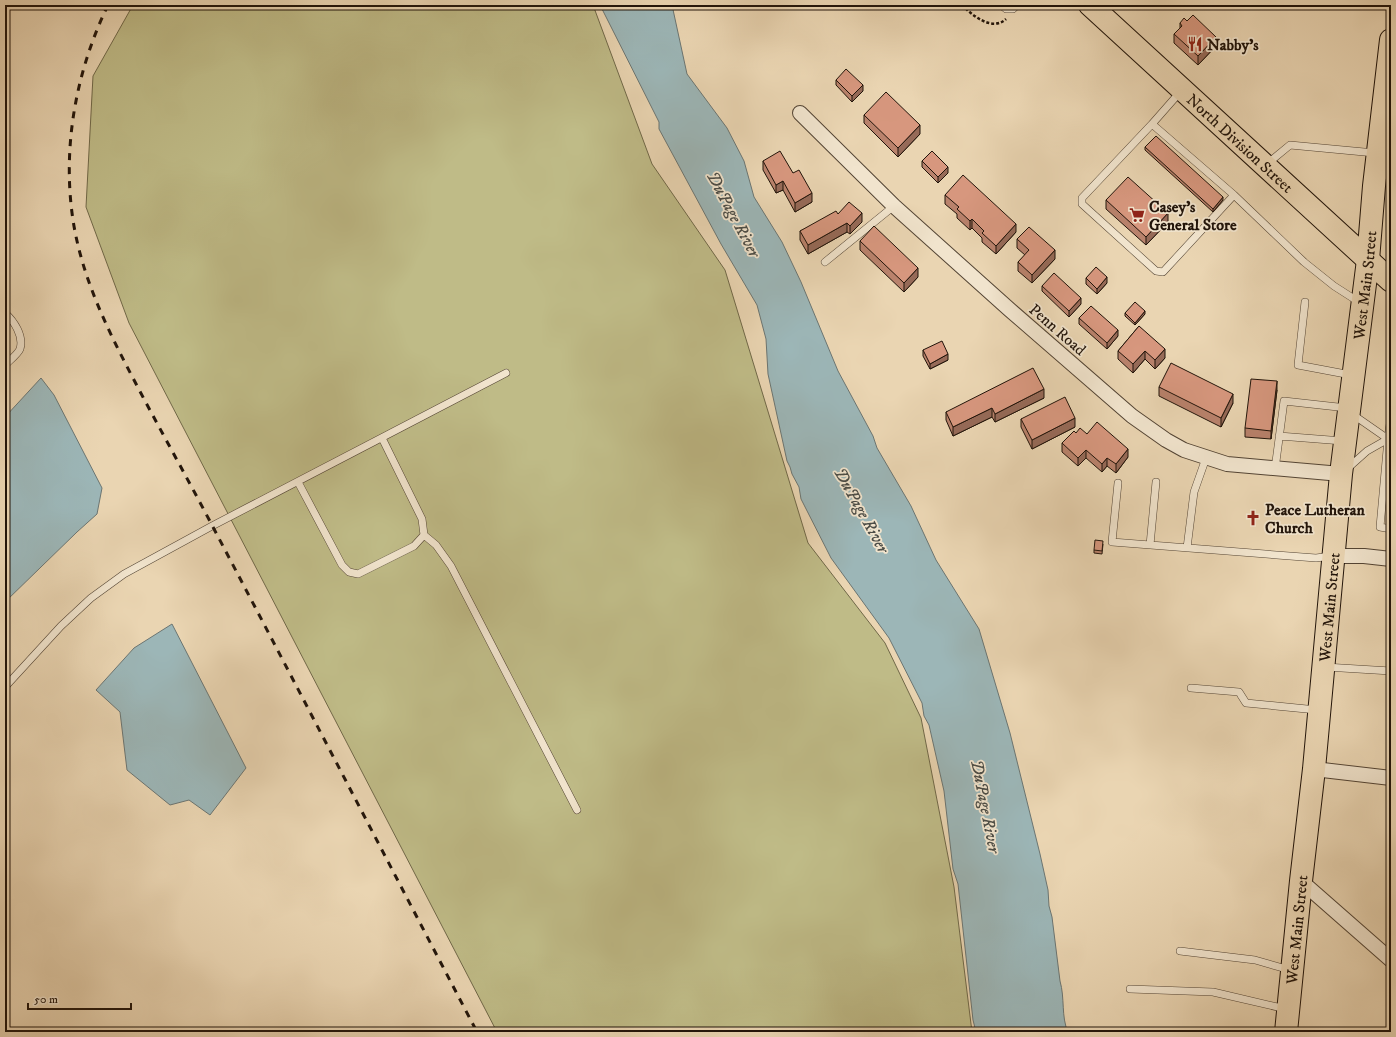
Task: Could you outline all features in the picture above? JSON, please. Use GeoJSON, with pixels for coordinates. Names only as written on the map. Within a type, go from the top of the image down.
{"type":"FeatureCollection","features":[{"type":"Feature","properties":{"kind":"main road","name":"North Division Street"},"geometry":{"type":"LineString","coordinates":[[1090,5],[1391,281]]}},
{"type":"Feature","properties":{"kind":"main road","name":"West Main Street"},"geometry":{"type":"LineString","coordinates":[[1286,1032],[1314,769],[1341,474],[1368,260],[1378,153],[1384,129],[1391,40]]}},
{"type":"Feature","properties":{"kind":"street","name":"Penn Road"},"geometry":{"type":"LineString","coordinates":[[800,114],[894,206],[1010,310],[1132,416],[1166,440],[1184,450],[1227,464],[1341,474]]}},
{"type":"Feature","properties":{"kind":"street"},"geometry":{"type":"LineString","coordinates":[[1334,556],[1364,556],[1391,559]]}},
{"type":"Feature","properties":{"kind":"street"},"geometry":{"type":"LineString","coordinates":[[1314,769],[1391,778]]}},
{"type":"Feature","properties":{"kind":"street"},"geometry":{"type":"LineString","coordinates":[[1301,881],[1391,960]]}},
{"type":"Feature","properties":{"kind":"lane"},"geometry":{"type":"LineString","coordinates":[[1001,5],[1006,9],[1015,7]]}},
{"type":"Feature","properties":{"kind":"lane"},"geometry":{"type":"LineString","coordinates":[[1220,5],[1227,5]]}},
{"type":"Feature","properties":{"kind":"lane"},"geometry":{"type":"LineString","coordinates":[[1182,90],[1082,198],[1082,204],[1156,271],[1163,272],[1234,195]]}},
{"type":"Feature","properties":{"kind":"lane"},"geometry":{"type":"LineString","coordinates":[[1152,124],[1234,195],[1304,262],[1334,286],[1362,304]]}},
{"type":"Feature","properties":{"kind":"lane"},"geometry":{"type":"LineString","coordinates":[[1265,165],[1290,145],[1378,153]]}},
{"type":"Feature","properties":{"kind":"lane"},"geometry":{"type":"LineString","coordinates":[[825,262],[894,206]]}},
{"type":"Feature","properties":{"kind":"lane"},"geometry":{"type":"LineString","coordinates":[[1305,302],[1298,365],[1354,376]]}},
{"type":"Feature","properties":{"kind":"lane"},"geometry":{"type":"LineString","coordinates":[[5,313],[9,316],[21,335],[20,349],[8,356],[5,365]]}},
{"type":"Feature","properties":{"kind":"lane"},"geometry":{"type":"LineString","coordinates":[[5,686],[61,626],[91,598],[124,574],[212,526],[506,373]]}},
{"type":"Feature","properties":{"kind":"lane"},"geometry":{"type":"LineString","coordinates":[[1275,469],[1284,401],[1349,410],[1388,439]]}},
{"type":"Feature","properties":{"kind":"lane"},"geometry":{"type":"LineString","coordinates":[[1391,416],[1380,527],[1391,529]]}},
{"type":"Feature","properties":{"kind":"lane"},"geometry":{"type":"LineString","coordinates":[[1279,436],[1345,442]]}},
{"type":"Feature","properties":{"kind":"lane"},"geometry":{"type":"LineString","coordinates":[[382,438],[422,519],[424,535],[436,546],[451,566],[576,810]]}},
{"type":"Feature","properties":{"kind":"lane"},"geometry":{"type":"LineString","coordinates":[[1341,474],[1367,451],[1388,439]]}},
{"type":"Feature","properties":{"kind":"lane"},"geometry":{"type":"LineString","coordinates":[[1187,548],[1194,492],[1206,458]]}},
{"type":"Feature","properties":{"kind":"lane"},"geometry":{"type":"LineString","coordinates":[[298,482],[342,565],[349,572],[358,574],[414,546],[424,535]]}},
{"type":"Feature","properties":{"kind":"lane"},"geometry":{"type":"LineString","coordinates":[[1118,482],[1112,542],[1316,558],[1334,556]]}},
{"type":"Feature","properties":{"kind":"lane"},"geometry":{"type":"LineString","coordinates":[[1150,545],[1156,482]]}},
{"type":"Feature","properties":{"kind":"lane"},"geometry":{"type":"LineString","coordinates":[[1323,667],[1391,671]]}},
{"type":"Feature","properties":{"kind":"lane"},"geometry":{"type":"LineString","coordinates":[[1191,688],[1238,692],[1246,704],[1319,710]]}},
{"type":"Feature","properties":{"kind":"lane"},"geometry":{"type":"LineString","coordinates":[[1180,951],[1255,960],[1292,970]]}},
{"type":"Feature","properties":{"kind":"lane"},"geometry":{"type":"LineString","coordinates":[[1130,989],[1213,992],[1289,1010]]}},
{"type":"Feature","properties":{"kind":"path"},"geometry":{"type":"LineString","coordinates":[[962,5],[983,21],[994,24],[1005,21],[1015,7]]}},
{"type":"Feature","properties":{"kind":"shaded area"},"geometry":{"type":"Polygon","coordinates":[[[133,5],[593,5],[652,164],[725,270],[808,543],[885,643],[921,718],[954,887],[972,1032],[497,1032],[129,323],[86,207],[93,76],[133,5]]]}},
{"type":"Feature","properties":{"kind":"water","name":"DuPage River"},"geometry":{"type":"Polygon","coordinates":[[[600,5],[672,5],[687,74],[727,128],[744,161],[754,197],[782,242],[801,282],[838,371],[873,436],[877,448],[911,506],[936,560],[979,629],[1010,733],[1048,890],[1064,1020],[1068,1032],[976,1032],[973,1020],[958,884],[953,869],[944,791],[929,725],[924,716],[922,703],[889,638],[831,558],[801,499],[799,487],[787,461],[768,374],[766,339],[757,305],[721,244],[659,129],[659,122],[600,5]]]}},
{"type":"Feature","properties":{"kind":"water"},"geometry":{"type":"Polygon","coordinates":[[[41,378],[54,395],[102,488],[97,514],[5,602],[5,417],[41,378]]]}},
{"type":"Feature","properties":{"kind":"water"},"geometry":{"type":"Polygon","coordinates":[[[172,624],[246,768],[210,815],[189,800],[170,805],[127,770],[120,712],[96,690],[134,648],[172,624]]]}},
{"type":"Feature","properties":{"kind":"building","name":"Nabby’s"},"geometry":{"type":"Polygon","coordinates":[[[1193,15],[1216,37],[1198,56],[1174,34],[1182,26],[1180,23],[1184,18],[1187,21],[1193,15]]]}},
{"type":"Feature","properties":{"kind":"building"},"geometry":{"type":"Polygon","coordinates":[[[846,69],[863,85],[852,96],[836,80],[846,69]]]}},
{"type":"Feature","properties":{"kind":"building"},"geometry":{"type":"Polygon","coordinates":[[[886,92],[920,125],[898,148],[864,115],[886,92]]]}},
{"type":"Feature","properties":{"kind":"building","name":"Casey's General Store"},"geometry":{"type":"Polygon","coordinates":[[[1156,136],[1223,197],[1213,209],[1145,147],[1156,136]]]}},
{"type":"Feature","properties":{"kind":"building"},"geometry":{"type":"Polygon","coordinates":[[[780,151],[793,173],[799,170],[812,193],[795,203],[783,181],[776,185],[763,161],[780,151]]]}},
{"type":"Feature","properties":{"kind":"building"},"geometry":{"type":"Polygon","coordinates":[[[932,151],[948,167],[938,177],[922,161],[932,151]]]}},
{"type":"Feature","properties":{"kind":"building"},"geometry":{"type":"Polygon","coordinates":[[[963,175],[1016,224],[996,246],[982,233],[984,231],[972,219],[970,221],[957,209],[959,207],[945,195],[963,175]]]}},
{"type":"Feature","properties":{"kind":"building","name":"Casey's General Store"},"geometry":{"type":"Polygon","coordinates":[[[1128,177],[1168,213],[1146,237],[1106,200],[1128,177]]]}},
{"type":"Feature","properties":{"kind":"building"},"geometry":{"type":"Polygon","coordinates":[[[849,202],[862,213],[850,226],[847,223],[808,245],[800,231],[836,211],[838,214],[849,202]]]}},
{"type":"Feature","properties":{"kind":"building"},"geometry":{"type":"Polygon","coordinates":[[[874,226],[918,268],[904,283],[860,241],[874,226]]]}},
{"type":"Feature","properties":{"kind":"building"},"geometry":{"type":"Polygon","coordinates":[[[1029,227],[1055,250],[1032,275],[1018,262],[1029,250],[1017,239],[1029,227]]]}},
{"type":"Feature","properties":{"kind":"building"},"geometry":{"type":"Polygon","coordinates":[[[1096,267],[1107,277],[1097,289],[1086,278],[1096,267]]]}},
{"type":"Feature","properties":{"kind":"building"},"geometry":{"type":"Polygon","coordinates":[[[1054,273],[1081,298],[1069,311],[1042,286],[1054,273]]]}},
{"type":"Feature","properties":{"kind":"building"},"geometry":{"type":"Polygon","coordinates":[[[1135,302],[1145,311],[1135,323],[1125,313],[1135,302]]]}},
{"type":"Feature","properties":{"kind":"building"},"geometry":{"type":"Polygon","coordinates":[[[1091,306],[1118,330],[1107,343],[1079,318],[1091,306]]]}},
{"type":"Feature","properties":{"kind":"building"},"geometry":{"type":"Polygon","coordinates":[[[1139,326],[1165,349],[1155,360],[1145,351],[1133,364],[1118,351],[1139,326]]]}},
{"type":"Feature","properties":{"kind":"building"},"geometry":{"type":"Polygon","coordinates":[[[942,341],[948,354],[930,364],[923,350],[942,341]]]}},
{"type":"Feature","properties":{"kind":"building"},"geometry":{"type":"Polygon","coordinates":[[[1171,363],[1233,394],[1221,418],[1159,387],[1171,363]]]}},
{"type":"Feature","properties":{"kind":"building"},"geometry":{"type":"Polygon","coordinates":[[[1033,368],[1044,389],[995,414],[992,408],[953,427],[946,412],[1033,368]]]}},
{"type":"Feature","properties":{"kind":"building"},"geometry":{"type":"Polygon","coordinates":[[[1251,379],[1277,381],[1271,431],[1245,428],[1251,379]]]}},
{"type":"Feature","properties":{"kind":"building"},"geometry":{"type":"Polygon","coordinates":[[[1065,397],[1075,418],[1032,440],[1021,419],[1065,397]]]}},
{"type":"Feature","properties":{"kind":"building"},"geometry":{"type":"Polygon","coordinates":[[[1097,422],[1128,449],[1116,464],[1107,458],[1102,464],[1086,450],[1078,458],[1062,443],[1074,431],[1076,433],[1080,428],[1087,434],[1097,422]]]}},
{"type":"Feature","properties":{"kind":"building"},"geometry":{"type":"Polygon","coordinates":[[[1095,540],[1103,541],[1102,551],[1094,550],[1095,540]]]}},
{"type":"Feature","properties":{"kind":"railway"},"geometry":{"type":"LineString","coordinates":[[108,5],[87,56],[80,83],[74,110],[69,165],[73,220],[84,267],[92,290],[111,334],[133,378],[214,529],[477,1032]]}},
{"type":"Feature","properties":{"kind":"place","name":"Nabby’s"},"geometry":{"type":"Point","coordinates":[1195,44]}},
{"type":"Feature","properties":{"kind":"place","name":"Casey's General Store"},"geometry":{"type":"Point","coordinates":[1137,215]}},
{"type":"Feature","properties":{"kind":"place","name":"Peace Lutheran Church"},"geometry":{"type":"Point","coordinates":[1253,518]}}]}
